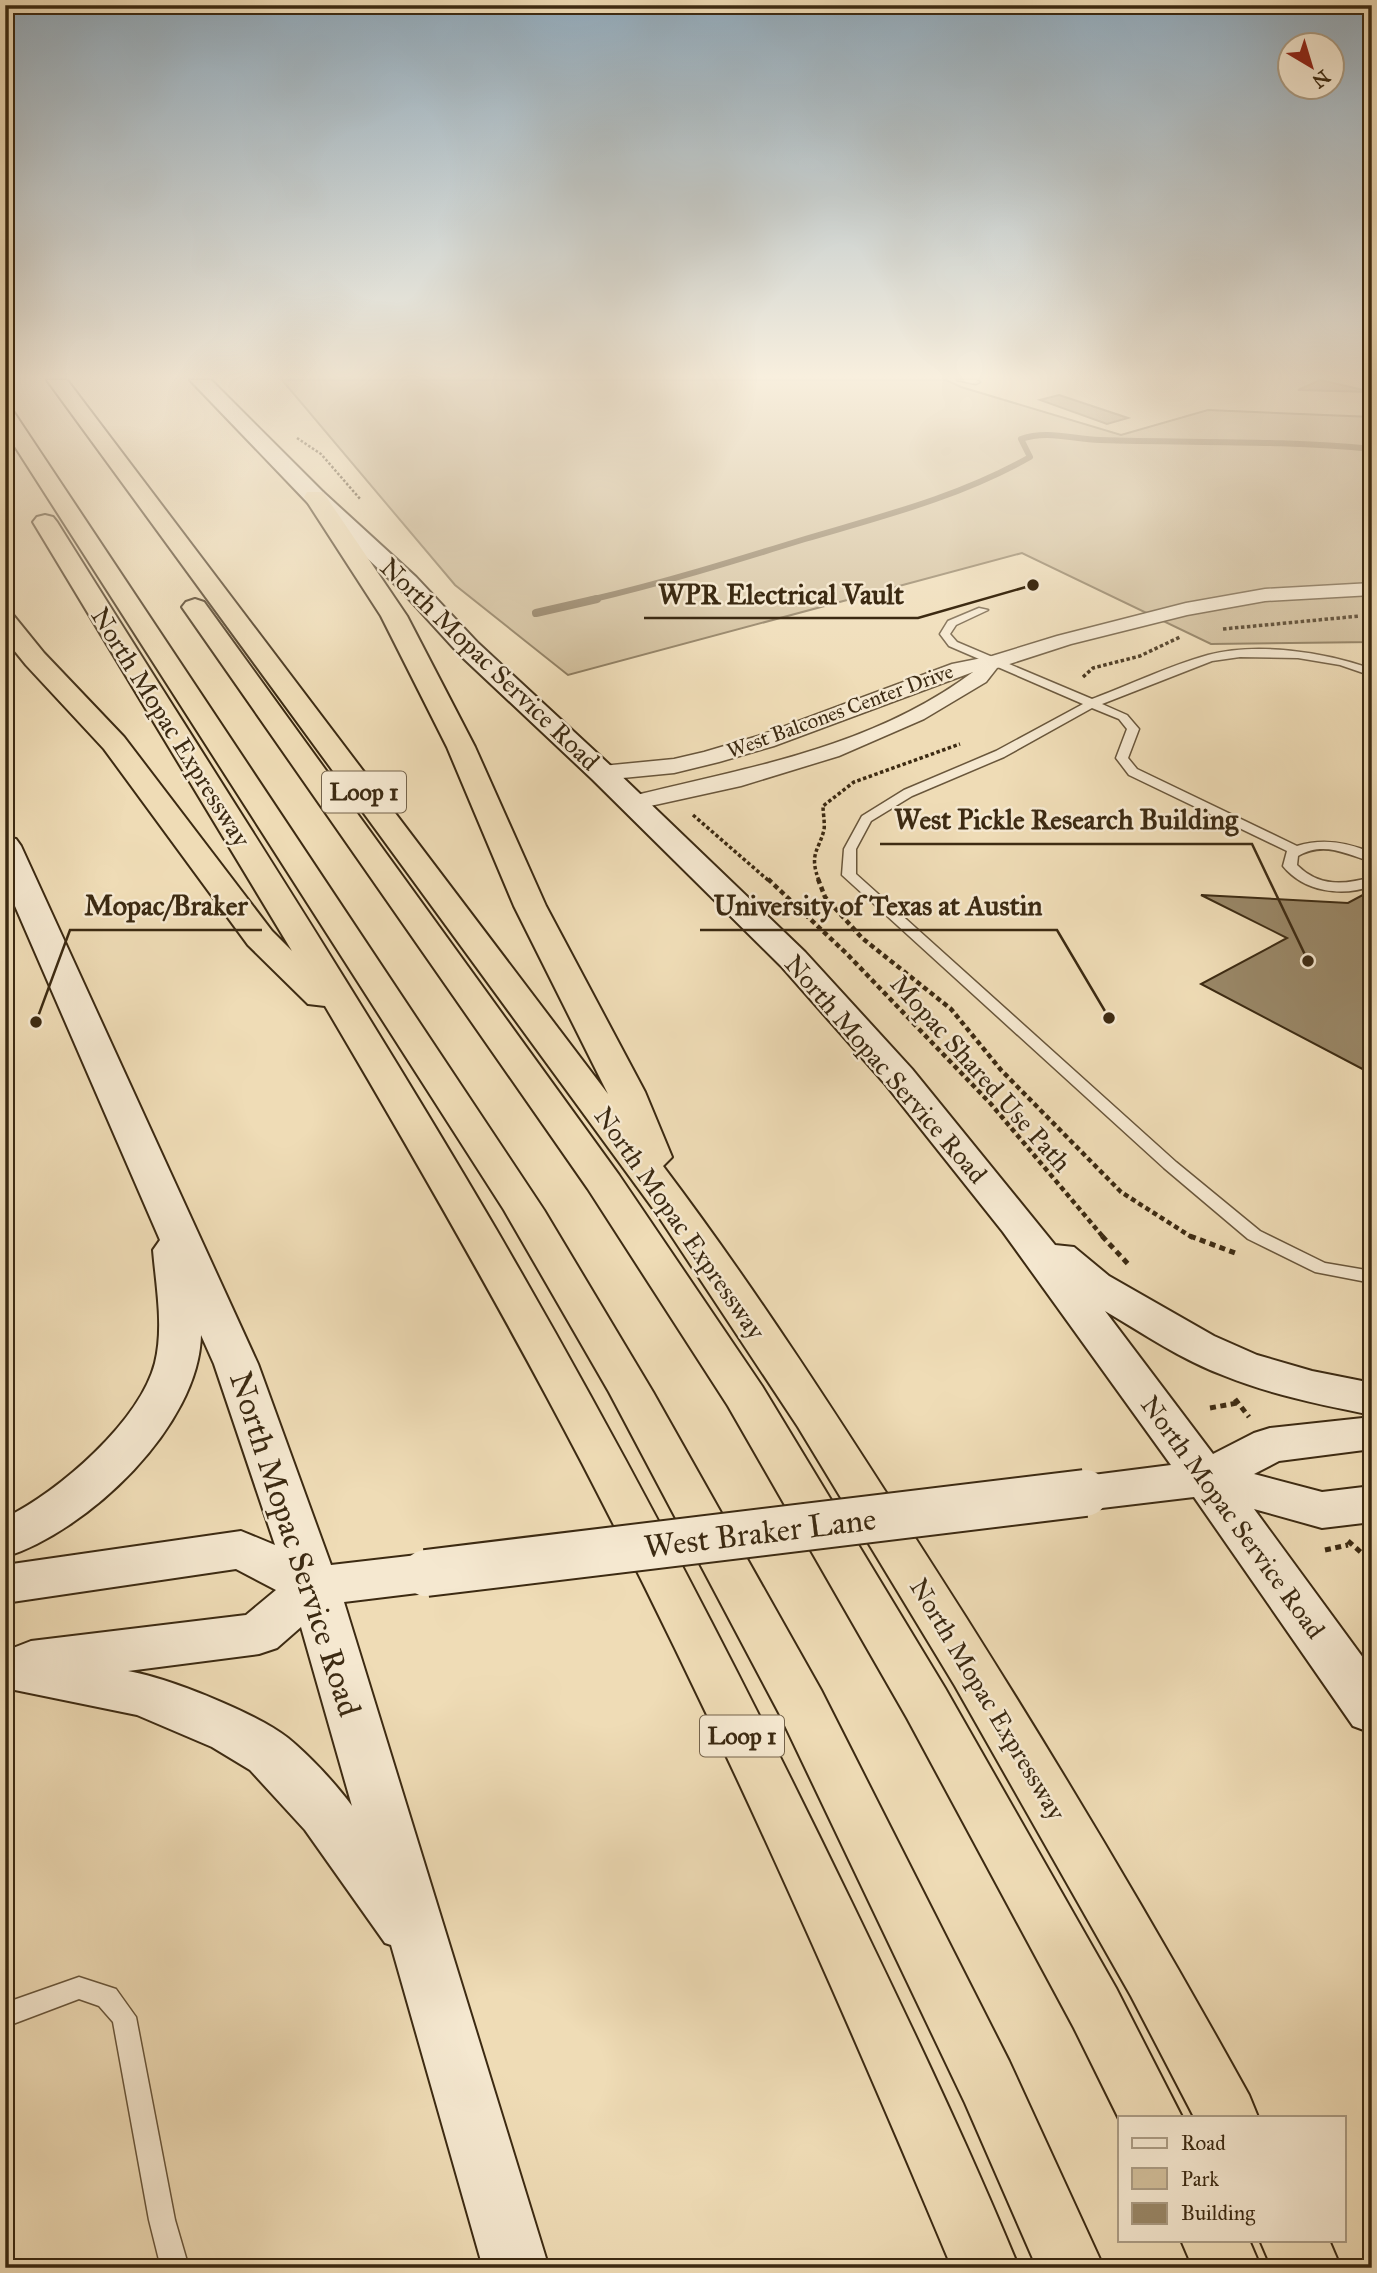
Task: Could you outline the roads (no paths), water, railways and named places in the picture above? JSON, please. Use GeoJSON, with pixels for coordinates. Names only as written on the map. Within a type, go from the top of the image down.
{"type":"FeatureCollection","features":[{"type":"Feature","properties":{"kind":"highway","name":"North Mopac Expressway"},"geometry":{"type":"LineString","coordinates":[[23,486],[469,1218],[606,1466],[751,1753],[913,2096],[986,2268]]}},
{"type":"Feature","properties":{"kind":"highway"},"geometry":{"type":"LineString","coordinates":[[52,486],[516,1199],[631,1392],[802,1705],[987,2082],[1071,2268]]}},
{"type":"Feature","properties":{"kind":"highway"},"geometry":{"type":"LineString","coordinates":[[108,486],[605,1184],[746,1397],[926,1703],[1095,2008],[1149,2116]]}},
{"type":"Feature","properties":{"kind":"highway","name":"North Mopac Expressway"},"geometry":{"type":"LineString","coordinates":[[136,486],[671,1205],[814,1416],[973,1671],[1152,1977],[1226,2116]]}},
{"type":"Feature","properties":{"kind":"highway"},"geometry":{"type":"LineString","coordinates":[[315,497],[394,616],[449,723],[530,906],[626,1092],[671,1205]]}},
{"type":"Feature","properties":{"kind":"highway"},"geometry":{"type":"LineString","coordinates":[[5,621],[35,659],[114,743],[260,938],[361,1038]]}},
{"type":"Feature","properties":{"kind":"highway"},"geometry":{"type":"LineString","coordinates":[[1215,2242],[1228,2268]]}},
{"type":"Feature","properties":{"kind":"highway"},"geometry":{"type":"LineString","coordinates":[[1294,2242],[1308,2268]]}},
{"type":"Feature","properties":{"kind":"main road","name":"North Mopac Service Road"},"geometry":{"type":"LineString","coordinates":[[304,486],[407,582],[469,649],[602,773],[793,959],[899,1076],[1017,1223],[1206,1478],[1372,1711]]}},
{"type":"Feature","properties":{"kind":"main road","name":"North Mopac Service Road"},"geometry":{"type":"LineString","coordinates":[[5,846],[236,1364],[314,1586],[423,1950],[503,2251]]}},
{"type":"Feature","properties":{"kind":"main road"},"geometry":{"type":"LineString","coordinates":[[1017,1223],[1094,1286],[1199,1346],[1265,1373],[1312,1387],[1372,1399]]}},
{"type":"Feature","properties":{"kind":"main road"},"geometry":{"type":"LineString","coordinates":[[5,1539],[67,1503],[106,1469],[154,1415],[177,1364],[178,1312],[172,1224]]}},
{"type":"Feature","properties":{"kind":"main road","name":"West Braker Lane"},"geometry":{"type":"LineString","coordinates":[[314,1586],[1206,1478],[1270,1445],[1372,1433]]}},
{"type":"Feature","properties":{"kind":"main road","name":"West Braker Lane"},"geometry":{"type":"LineString","coordinates":[[1206,1478],[1357,1520]]}},
{"type":"Feature","properties":{"kind":"main road"},"geometry":{"type":"LineString","coordinates":[[5,1584],[241,1550],[314,1586],[259,1634],[5,1666]]}},
{"type":"Feature","properties":{"kind":"main road"},"geometry":{"type":"LineString","coordinates":[[5,1666],[144,1696],[232,1731],[269,1754],[326,1813],[423,1950]]}},
{"type":"Feature","properties":{"kind":"street","name":"West Balcones Center Drive"},"geometry":{"type":"LineString","coordinates":[[602,773],[674,766],[711,757],[766,741],[959,668],[995,662],[1064,640],[1186,609],[1265,595],[1372,589]]}},
{"type":"Feature","properties":{"kind":"street","name":"West Balcones Center Drive"},"geometry":{"type":"LineString","coordinates":[[632,803],[699,790],[837,749],[897,725],[979,678],[995,662]]}},
{"type":"Feature","properties":{"kind":"street"},"geometry":{"type":"LineString","coordinates":[[862,705],[895,717],[897,725]]}},
{"type":"Feature","properties":{"kind":"lane"},"geometry":{"type":"LineString","coordinates":[[983,610],[952,623],[944,634],[953,644],[1123,717],[1133,729],[1122,758],[1133,772],[1297,850]]}},
{"type":"Feature","properties":{"kind":"lane"},"geometry":{"type":"LineString","coordinates":[[1372,673],[1342,662],[1298,655],[1240,654],[1210,658],[1093,703],[1000,754],[908,793],[866,819],[850,849],[849,875],[1170,1165],[1254,1235],[1321,1268],[1372,1277]]}},
{"type":"Feature","properties":{"kind":"lane"},"geometry":{"type":"LineString","coordinates":[[1372,858],[1355,850],[1333,845],[1310,846],[1292,854],[1290,866],[1296,873],[1314,883],[1348,888],[1359,887],[1372,881]]}},
{"type":"Feature","properties":{"kind":"lane"},"geometry":{"type":"LineString","coordinates":[[5,2015],[79,1989],[107,1997],[124,2017],[162,2220],[175,2268]]}},
{"type":"Feature","properties":{"kind":"waterway"},"geometry":{"type":"LineString","coordinates":[[590,600],[892,513],[968,486]]}},
{"type":"Feature","properties":{"kind":"waterway"},"geometry":{"type":"LineString","coordinates":[[536,613],[597,599]]}},
{"type":"Feature","properties":{"kind":"place","name":"WPR Electrical Vault"},"geometry":{"type":"Point","coordinates":[1033,585]}},
{"type":"Feature","properties":{"kind":"place","name":"West Pickle Research Building"},"geometry":{"type":"Point","coordinates":[1308,961]}},
{"type":"Feature","properties":{"kind":"place","name":"University of Texas at Austin"},"geometry":{"type":"Point","coordinates":[1109,1018]}},
{"type":"Feature","properties":{"kind":"place","name":"Mopac/Braker"},"geometry":{"type":"Point","coordinates":[36,1022]}}]}
